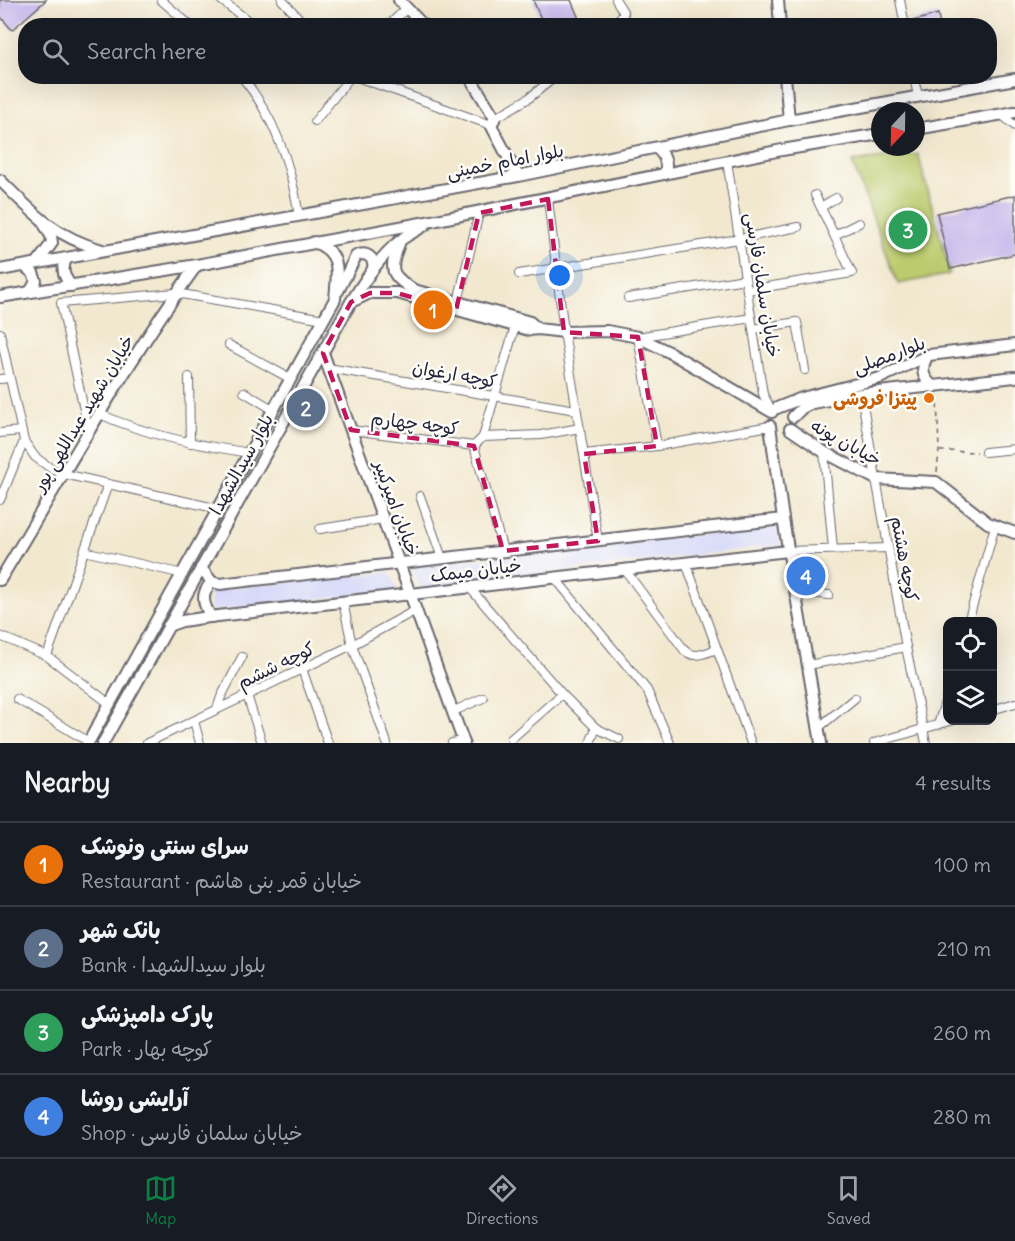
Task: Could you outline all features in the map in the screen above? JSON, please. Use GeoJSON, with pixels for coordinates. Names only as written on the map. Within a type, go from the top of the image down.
{"type":"FeatureCollection","features":[{"type":"Feature","properties":{"kind":"street"},"geometry":{"type":"LineString","coordinates":[[161,0],[182,18]]}},
{"type":"Feature","properties":{"kind":"street"},"geometry":{"type":"LineString","coordinates":[[221,0],[245,18]]}},
{"type":"Feature","properties":{"kind":"street"},"geometry":{"type":"LineString","coordinates":[[282,0],[299,18]]}},
{"type":"Feature","properties":{"kind":"street"},"geometry":{"type":"LineString","coordinates":[[616,0],[624,13],[620,18]]}},
{"type":"Feature","properties":{"kind":"street"},"geometry":{"type":"LineString","coordinates":[[778,0],[779,18]]}},
{"type":"Feature","properties":{"kind":"street"},"geometry":{"type":"LineString","coordinates":[[900,0],[903,18]]}},
{"type":"Feature","properties":{"kind":"street"},"geometry":{"type":"LineString","coordinates":[[393,18],[403,4],[416,18]]}},
{"type":"Feature","properties":{"kind":"street","name":"بلوار امام خمینی"},"geometry":{"type":"LineString","coordinates":[[997,83],[1015,80]]}},
{"type":"Feature","properties":{"kind":"street"},"geometry":{"type":"LineString","coordinates":[[248,84],[268,116],[285,152],[299,216]]}},
{"type":"Feature","properties":{"kind":"street"},"geometry":{"type":"LineString","coordinates":[[315,121],[345,84]]}},
{"type":"Feature","properties":{"kind":"street"},"geometry":{"type":"LineString","coordinates":[[377,84],[493,121]]}},
{"type":"Feature","properties":{"kind":"street"},"geometry":{"type":"LineString","coordinates":[[473,84],[518,176]]}},
{"type":"Feature","properties":{"kind":"street"},"geometry":{"type":"LineString","coordinates":[[493,121],[546,84]]}},
{"type":"Feature","properties":{"kind":"street"},"geometry":{"type":"LineString","coordinates":[[786,84],[789,120]]}},
{"type":"Feature","properties":{"kind":"street"},"geometry":{"type":"LineString","coordinates":[[916,84],[918,97]]}},
{"type":"Feature","properties":{"kind":"street","name":"بلوار امام خمینی"},"geometry":{"type":"LineString","coordinates":[[0,270],[518,176],[789,120],[992,84]]}},
{"type":"Feature","properties":{"kind":"street"},"geometry":{"type":"LineString","coordinates":[[925,128],[1015,112]]}},
{"type":"Feature","properties":{"kind":"street"},"geometry":{"type":"LineString","coordinates":[[1002,115],[1015,126]]}},
{"type":"Feature","properties":{"kind":"street"},"geometry":{"type":"LineString","coordinates":[[0,297],[197,265],[479,213],[727,161],[871,136]]}},
{"type":"Feature","properties":{"kind":"street"},"geometry":{"type":"LineString","coordinates":[[656,148],[664,156],[665,174]]}},
{"type":"Feature","properties":{"kind":"street","name":"خیابان سلمان فارسی"},"geometry":{"type":"LineString","coordinates":[[727,161],[763,394],[775,410]]}},
{"type":"Feature","properties":{"kind":"street"},"geometry":{"type":"LineString","coordinates":[[0,180],[42,221],[64,236],[104,250]]}},
{"type":"Feature","properties":{"kind":"street"},"geometry":{"type":"LineString","coordinates":[[747,290],[852,273],[815,195]]}},
{"type":"Feature","properties":{"kind":"street"},"geometry":{"type":"LineString","coordinates":[[821,207],[836,198]]}},
{"type":"Feature","properties":{"kind":"street"},"geometry":{"type":"LineString","coordinates":[[548,199],[564,332],[598,540]]}},
{"type":"Feature","properties":{"kind":"street"},"geometry":{"type":"LineString","coordinates":[[458,302],[479,213]]}},
{"type":"Feature","properties":{"kind":"street"},"geometry":{"type":"LineString","coordinates":[[37,263],[52,243],[51,236],[42,221]]}},
{"type":"Feature","properties":{"kind":"street","name":"بلوار سیدالشهدا"},"geometry":{"type":"LineString","coordinates":[[103,743],[351,302],[373,269],[401,240],[432,221]]}},
{"type":"Feature","properties":{"kind":"street"},"geometry":{"type":"LineString","coordinates":[[835,235],[859,223]]}},
{"type":"Feature","properties":{"kind":"street"},"geometry":{"type":"LineString","coordinates":[[519,274],[739,239],[798,227]]}},
{"type":"Feature","properties":{"kind":"street"},"geometry":{"type":"LineString","coordinates":[[401,240],[392,263],[392,272],[399,281],[414,290],[530,322],[538,328]]}},
{"type":"Feature","properties":{"kind":"street","name":"بلوار سیدالشهدا"},"geometry":{"type":"LineString","coordinates":[[88,743],[335,300],[335,259],[327,247],[314,242]]}},
{"type":"Feature","properties":{"kind":"street"},"geometry":{"type":"LineString","coordinates":[[335,300],[356,256],[363,254],[370,256],[373,269]]}},
{"type":"Feature","properties":{"kind":"street"},"geometry":{"type":"LineString","coordinates":[[66,259],[63,267],[64,275],[71,286]]}},
{"type":"Feature","properties":{"kind":"street","name":"خیابان شهید عبداللهی پور"},"geometry":{"type":"LineString","coordinates":[[0,580],[100,414],[176,293],[197,265]]}},
{"type":"Feature","properties":{"kind":"street"},"geometry":{"type":"LineString","coordinates":[[24,266],[33,273],[36,281],[30,292]]}},
{"type":"Feature","properties":{"kind":"street"},"geometry":{"type":"LineString","coordinates":[[628,298],[745,279]]}},
{"type":"Feature","properties":{"kind":"street"},"geometry":{"type":"LineString","coordinates":[[89,433],[61,303],[176,293],[324,319]]}},
{"type":"Feature","properties":{"kind":"street"},"geometry":{"type":"LineString","coordinates":[[351,302],[370,293],[397,293],[529,330],[538,328],[564,332],[607,331],[638,337],[669,351],[775,410],[787,409],[793,417],[790,429],[784,432],[778,432],[770,426],[657,446],[584,454]]}},
{"type":"Feature","properties":{"kind":"street"},"geometry":{"type":"LineString","coordinates":[[638,337],[752,318]]}},
{"type":"Feature","properties":{"kind":"street"},"geometry":{"type":"LineString","coordinates":[[753,329],[797,322],[805,370]]}},
{"type":"Feature","properties":{"kind":"street"},"geometry":{"type":"LineString","coordinates":[[483,437],[514,326]]}},
{"type":"Feature","properties":{"kind":"street"},"geometry":{"type":"LineString","coordinates":[[0,333],[21,431],[24,441],[35,456],[49,467],[64,474],[219,509]]}},
{"type":"Feature","properties":{"kind":"street"},"geometry":{"type":"LineString","coordinates":[[638,337],[657,446]]}},
{"type":"Feature","properties":{"kind":"street"},"geometry":{"type":"LineString","coordinates":[[229,345],[291,379]]}},
{"type":"Feature","properties":{"kind":"street","name":"بلوارمصلی"},"geometry":{"type":"LineString","coordinates":[[775,410],[802,398],[859,385],[899,371],[928,355],[1015,345]]}},
{"type":"Feature","properties":{"kind":"street","name":"خیابان امیرکبیر"},"geometry":{"type":"LineString","coordinates":[[322,353],[453,711],[460,742]]}},
{"type":"Feature","properties":{"kind":"street"},"geometry":{"type":"LineString","coordinates":[[928,355],[923,363],[922,372],[926,381],[935,387]]}},
{"type":"Feature","properties":{"kind":"street","name":"کوچه ارغوان"},"geometry":{"type":"LineString","coordinates":[[328,368],[576,410]]}},
{"type":"Feature","properties":{"kind":"street"},"geometry":{"type":"LineString","coordinates":[[899,371],[905,376],[906,384],[901,390]]}},
{"type":"Feature","properties":{"kind":"street"},"geometry":{"type":"LineString","coordinates":[[189,377],[190,443]]}},
{"type":"Feature","properties":{"kind":"street","name":"بلوارمصلی"},"geometry":{"type":"LineString","coordinates":[[793,417],[807,404],[861,394],[1015,377]]}},
{"type":"Feature","properties":{"kind":"street"},"geometry":{"type":"LineString","coordinates":[[0,379],[9,378]]}},
{"type":"Feature","properties":{"kind":"street"},"geometry":{"type":"LineString","coordinates":[[244,392],[274,410]]}},
{"type":"Feature","properties":{"kind":"street","name":"کوچه هشتم"},"geometry":{"type":"LineString","coordinates":[[861,394],[906,647],[926,743]]}},
{"type":"Feature","properties":{"kind":"street"},"geometry":{"type":"LineString","coordinates":[[775,410],[768,419],[821,743]]}},
{"type":"Feature","properties":{"kind":"street"},"geometry":{"type":"LineString","coordinates":[[100,414],[132,427],[190,443],[250,453]]}},
{"type":"Feature","properties":{"kind":"street","name":"کوچه چهارم"},"geometry":{"type":"LineString","coordinates":[[351,430],[474,446],[483,437],[541,435],[580,428]]}},
{"type":"Feature","properties":{"kind":"street","name":"خیابان پونه"},"geometry":{"type":"LineString","coordinates":[[790,429],[824,452],[876,479],[936,482]]}},
{"type":"Feature","properties":{"kind":"street"},"geometry":{"type":"LineString","coordinates":[[0,433],[21,431]]}},
{"type":"Feature","properties":{"kind":"street"},"geometry":{"type":"LineString","coordinates":[[0,500],[24,441]]}},
{"type":"Feature","properties":{"kind":"street"},"geometry":{"type":"LineString","coordinates":[[474,446],[503,551]]}},
{"type":"Feature","properties":{"kind":"street"},"geometry":{"type":"LineString","coordinates":[[985,452],[1015,449]]}},
{"type":"Feature","properties":{"kind":"street"},"geometry":{"type":"LineString","coordinates":[[824,452],[833,549]]}},
{"type":"Feature","properties":{"kind":"street"},"geometry":{"type":"LineString","coordinates":[[936,482],[988,523],[1015,533]]}},
{"type":"Feature","properties":{"kind":"street"},"geometry":{"type":"LineString","coordinates":[[47,656],[108,484]]}},
{"type":"Feature","properties":{"kind":"street"},"geometry":{"type":"LineString","coordinates":[[420,496],[442,558]]}},
{"type":"Feature","properties":{"kind":"street"},"geometry":{"type":"LineString","coordinates":[[320,529],[383,519]]}},
{"type":"Feature","properties":{"kind":"street","name":"خیابان میمک"},"geometry":{"type":"LineString","coordinates":[[212,582],[220,584],[783,519]]}},
{"type":"Feature","properties":{"kind":"street"},"geometry":{"type":"LineString","coordinates":[[969,617],[995,526]]}},
{"type":"Feature","properties":{"kind":"street"},"geometry":{"type":"LineString","coordinates":[[788,551],[888,548]]}},
{"type":"Feature","properties":{"kind":"street"},"geometry":{"type":"LineString","coordinates":[[84,551],[183,574]]}},
{"type":"Feature","properties":{"kind":"street","name":"خیابان میمک"},"geometry":{"type":"LineString","coordinates":[[168,626],[182,621],[211,617],[788,551]]}},
{"type":"Feature","properties":{"kind":"street"},"geometry":{"type":"LineString","coordinates":[[686,563],[751,743]]}},
{"type":"Feature","properties":{"kind":"street"},"geometry":{"type":"LineString","coordinates":[[201,568],[212,582],[205,590],[203,602],[211,617]]}},
{"type":"Feature","properties":{"kind":"street"},"geometry":{"type":"LineString","coordinates":[[625,570],[685,651],[691,656],[696,656],[717,650]]}},
{"type":"Feature","properties":{"kind":"street"},"geometry":{"type":"LineString","coordinates":[[555,578],[647,690],[670,743]]}},
{"type":"Feature","properties":{"kind":"street"},"geometry":{"type":"LineString","coordinates":[[469,587],[562,694],[596,729],[619,739]]}},
{"type":"Feature","properties":{"kind":"street"},"geometry":{"type":"LineString","coordinates":[[174,589],[179,595],[187,594]]}},
{"type":"Feature","properties":{"kind":"street"},"geometry":{"type":"LineString","coordinates":[[795,591],[829,595]]}},
{"type":"Feature","properties":{"kind":"street"},"geometry":{"type":"LineString","coordinates":[[343,602],[352,645],[386,742],[377,743]]}},
{"type":"Feature","properties":{"kind":"street","name":"کوچه ششم"},"geometry":{"type":"LineString","coordinates":[[147,743],[352,645],[416,610]]}},
{"type":"Feature","properties":{"kind":"street"},"geometry":{"type":"LineString","coordinates":[[0,636],[47,656],[110,704]]}},
{"type":"Feature","properties":{"kind":"street"},"geometry":{"type":"LineString","coordinates":[[807,665],[906,647]]}},
{"type":"Feature","properties":{"kind":"street"},"geometry":{"type":"LineString","coordinates":[[217,710],[242,657]]}},
{"type":"Feature","properties":{"kind":"street"},"geometry":{"type":"LineString","coordinates":[[302,669],[328,743]]}},
{"type":"Feature","properties":{"kind":"street"},"geometry":{"type":"LineString","coordinates":[[511,739],[562,694]]}},
{"type":"Feature","properties":{"kind":"street"},"geometry":{"type":"LineString","coordinates":[[248,695],[262,743]]}},
{"type":"Feature","properties":{"kind":"street"},"geometry":{"type":"LineString","coordinates":[[453,711],[483,698]]}},
{"type":"Feature","properties":{"kind":"street"},"geometry":{"type":"LineString","coordinates":[[818,728],[855,698]]}},
{"type":"Feature","properties":{"kind":"street"},"geometry":{"type":"LineString","coordinates":[[17,699],[88,743]]}},
{"type":"Feature","properties":{"kind":"street"},"geometry":{"type":"LineString","coordinates":[[997,709],[1015,703]]}},
{"type":"Feature","properties":{"kind":"street"},"geometry":{"type":"LineString","coordinates":[[938,725],[943,708]]}},
{"type":"Feature","properties":{"kind":"street"},"geometry":{"type":"LineString","coordinates":[[194,721],[200,743]]}},
{"type":"Feature","properties":{"kind":"street"},"geometry":{"type":"LineString","coordinates":[[874,743],[943,723]]}},
{"type":"Feature","properties":{"kind":"street"},"geometry":{"type":"LineString","coordinates":[[590,743],[596,729]]}},
{"type":"Feature","properties":{"kind":"path"},"geometry":{"type":"LineString","coordinates":[[935,387],[939,450],[936,482]]}},
{"type":"Feature","properties":{"kind":"path"},"geometry":{"type":"LineString","coordinates":[[939,450],[985,452]]}},
{"type":"Feature","properties":{"kind":"highlighted area"},"geometry":{"type":"Polygon","coordinates":[[[548,199],[564,332],[638,337],[657,446],[584,454],[598,541],[503,551],[474,446],[351,430],[323,353],[351,302],[370,293],[397,293],[456,310],[479,213],[548,199]]]}},
{"type":"Feature","properties":{"kind":"shaded area"},"geometry":{"type":"Polygon","coordinates":[[[777,526],[781,545],[420,588],[410,567],[777,526]]]}},
{"type":"Feature","properties":{"kind":"shaded area"},"geometry":{"type":"Polygon","coordinates":[[[390,572],[398,590],[211,611],[210,590],[390,572]]]}},
{"type":"Feature","properties":{"kind":"green space"},"geometry":{"type":"Polygon","coordinates":[[[919,156],[950,273],[898,284],[852,162],[919,156]]]}},
{"type":"Feature","properties":{"kind":"building"},"geometry":{"type":"Polygon","coordinates":[[[0,0],[46,0],[26,18],[18,18],[18,25],[12,30],[0,16],[0,0]]]}},
{"type":"Feature","properties":{"kind":"building"},"geometry":{"type":"Polygon","coordinates":[[[533,0],[571,0],[579,18],[541,18],[533,0]]]}},
{"type":"Feature","properties":{"kind":"building"},"geometry":{"type":"Polygon","coordinates":[[[938,14],[939,18],[924,18],[938,14]]]}},
{"type":"Feature","properties":{"kind":"building"},"geometry":{"type":"Polygon","coordinates":[[[1015,195],[1015,254],[950,269],[937,213],[1015,195]]]}},
{"type":"Feature","properties":{"kind":"place","name":"پارک دامپزشکی"},"geometry":{"type":"Point","coordinates":[908,230]}},
{"type":"Feature","properties":{"kind":"place","name":"سرای سنتی ونوشک"},"geometry":{"type":"Point","coordinates":[433,310]}},
{"type":"Feature","properties":{"kind":"place","name":"پیتزا فروشی"},"geometry":{"type":"Point","coordinates":[929,398]}},
{"type":"Feature","properties":{"kind":"place","name":"بانک شهر"},"geometry":{"type":"Point","coordinates":[306,408]}},
{"type":"Feature","properties":{"kind":"place","name":"آرایشی روشا"},"geometry":{"type":"Point","coordinates":[806,576]}}]}
